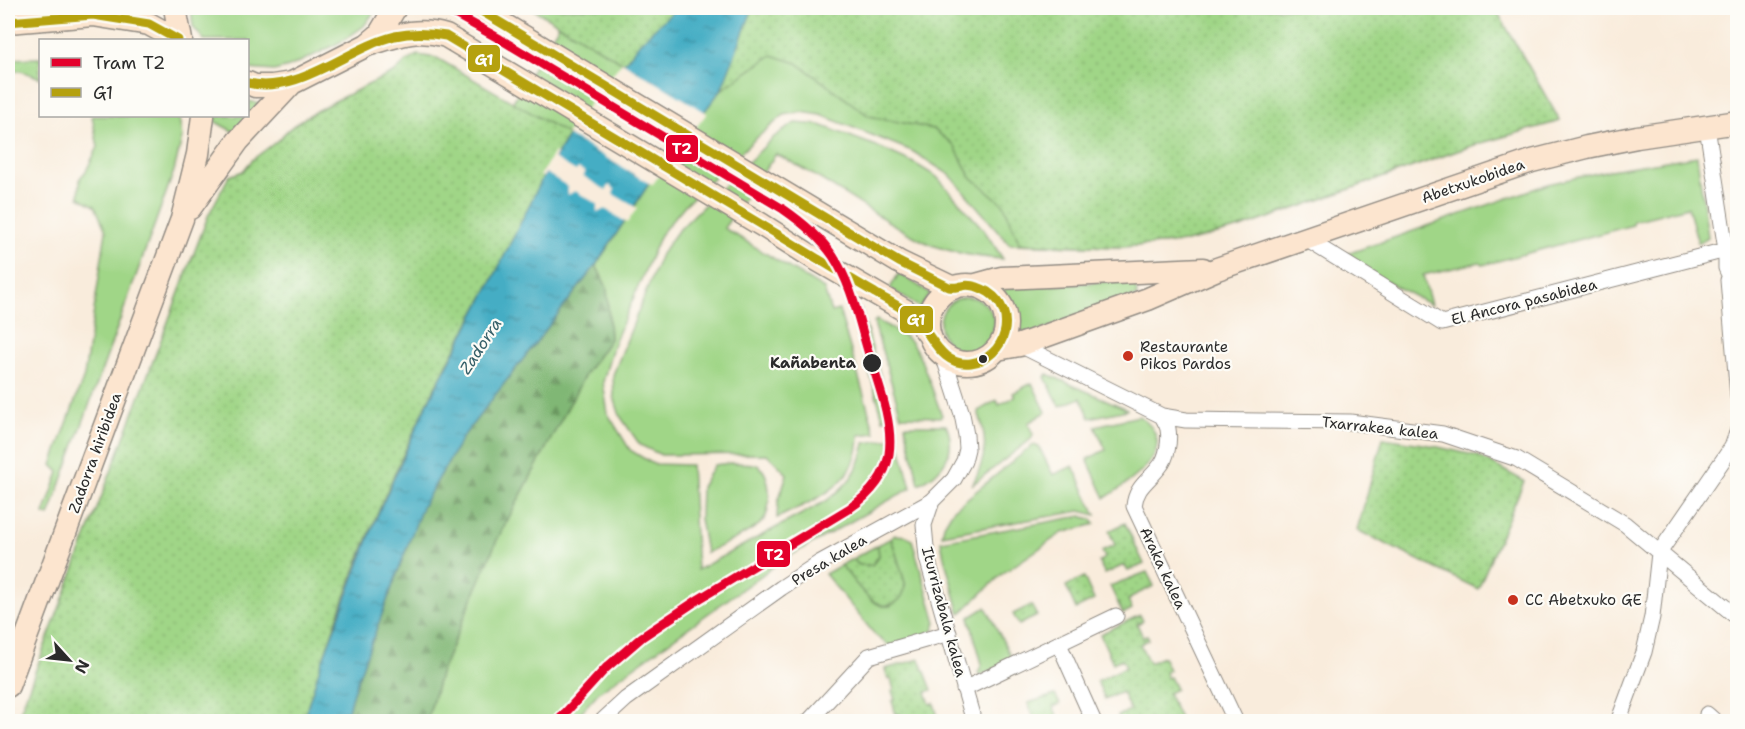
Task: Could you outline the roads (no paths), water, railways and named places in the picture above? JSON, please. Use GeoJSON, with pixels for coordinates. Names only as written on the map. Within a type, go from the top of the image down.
{"type":"FeatureCollection","features":[{"type":"Feature","properties":{"kind":"street"},"geometry":{"type":"LineString","coordinates":[[175,8],[180,39]]}},
{"type":"Feature","properties":{"kind":"street","name":"Zadorra hiribidea"},"geometry":{"type":"LineString","coordinates":[[249,83],[255,86],[272,86],[292,83],[367,45],[379,35],[395,8]]}},
{"type":"Feature","properties":{"kind":"street"},"geometry":{"type":"LineString","coordinates":[[367,45],[405,34],[432,32],[446,36],[906,311],[917,319],[943,355],[966,363],[983,360],[997,349],[1005,333],[1006,325],[1003,310],[989,292],[963,287],[900,262],[476,8]]}},
{"type":"Feature","properties":{"kind":"street"},"geometry":{"type":"LineString","coordinates":[[8,22],[99,11],[149,24],[178,39]]}},
{"type":"Feature","properties":{"kind":"street","name":"Zadorra hiribidea"},"geometry":{"type":"LineString","coordinates":[[182,219],[231,150],[292,83]]}},
{"type":"Feature","properties":{"kind":"street","name":"Zadorra hiribidea"},"geometry":{"type":"LineString","coordinates":[[8,686],[182,219],[198,154],[203,117]]}},
{"type":"Feature","properties":{"kind":"street","name":"Abetxukobidea"},"geometry":{"type":"LineString","coordinates":[[997,349],[1020,345],[1148,299],[1216,269],[1532,161],[1617,141],[1737,122]]}},
{"type":"Feature","properties":{"kind":"street"},"geometry":{"type":"LineString","coordinates":[[1707,127],[1726,250],[1737,397]]}},
{"type":"Feature","properties":{"kind":"street","name":"El Ancora pasabidea"},"geometry":{"type":"LineString","coordinates":[[1306,239],[1442,323],[1726,250]]}},
{"type":"Feature","properties":{"kind":"street"},"geometry":{"type":"LineString","coordinates":[[1726,268],[1737,294]]}},
{"type":"Feature","properties":{"kind":"street","name":"Abetxukobidea"},"geometry":{"type":"LineString","coordinates":[[963,287],[1001,278],[1216,269]]}},
{"type":"Feature","properties":{"kind":"street"},"geometry":{"type":"LineString","coordinates":[[930,336],[928,325],[936,301],[944,294],[963,287]]}},
{"type":"Feature","properties":{"kind":"street","name":"Txarrakea kalea"},"geometry":{"type":"LineString","coordinates":[[1020,345],[1162,416],[1186,420],[1350,422],[1443,434],[1517,459],[1625,524],[1737,618]]}},
{"type":"Feature","properties":{"kind":"street","name":"Presa kalea"},"geometry":{"type":"LineString","coordinates":[[601,722],[654,678],[819,563],[932,501],[954,479],[964,461],[967,448],[962,414],[943,355]]}},
{"type":"Feature","properties":{"kind":"street","name":"Araka kalea"},"geometry":{"type":"LineString","coordinates":[[1162,416],[1168,429],[1168,448],[1161,465],[1135,497],[1134,506],[1236,722]]}},
{"type":"Feature","properties":{"kind":"street"},"geometry":{"type":"LineString","coordinates":[[1618,722],[1644,652],[1652,617],[1659,553],[1732,447],[1737,430]]}},
{"type":"Feature","properties":{"kind":"street","name":"Iturrizabala kalea"},"geometry":{"type":"LineString","coordinates":[[932,501],[924,525],[927,558],[974,722]]}},
{"type":"Feature","properties":{"kind":"street"},"geometry":{"type":"LineString","coordinates":[[964,689],[1116,616]]}},
{"type":"Feature","properties":{"kind":"street"},"geometry":{"type":"LineString","coordinates":[[808,722],[869,656],[948,633]]}},
{"type":"Feature","properties":{"kind":"street"},"geometry":{"type":"LineString","coordinates":[[1059,644],[1094,722]]}},
{"type":"Feature","properties":{"kind":"water","name":"Zadorra"},"geometry":{"type":"Polygon","coordinates":[[[677,8],[753,8],[721,90],[650,182],[596,265],[462,438],[422,507],[353,692],[345,721],[303,722],[319,670],[377,516],[425,408],[490,285],[543,177],[569,135],[641,41],[677,8]]]}},
{"type":"Feature","properties":{"kind":"tram line","name":"T2"},"geometry":{"type":"LineString","coordinates":[[444,8],[500,39],[783,209],[810,230],[833,256],[850,290],[887,415],[890,442],[887,463],[880,478],[864,497],[850,508],[699,599],[642,637],[606,668],[557,722]]}},
{"type":"Feature","properties":{"kind":"place","name":"Restaurante Pikos Pardos"},"geometry":{"type":"Point","coordinates":[1128,356]}},
{"type":"Feature","properties":{"kind":"place","name":"Kañabenta"},"geometry":{"type":"Point","coordinates":[872,363]}},
{"type":"Feature","properties":{"kind":"place","name":"CC Abetxuko GE"},"geometry":{"type":"Point","coordinates":[1513,600]}}]}
